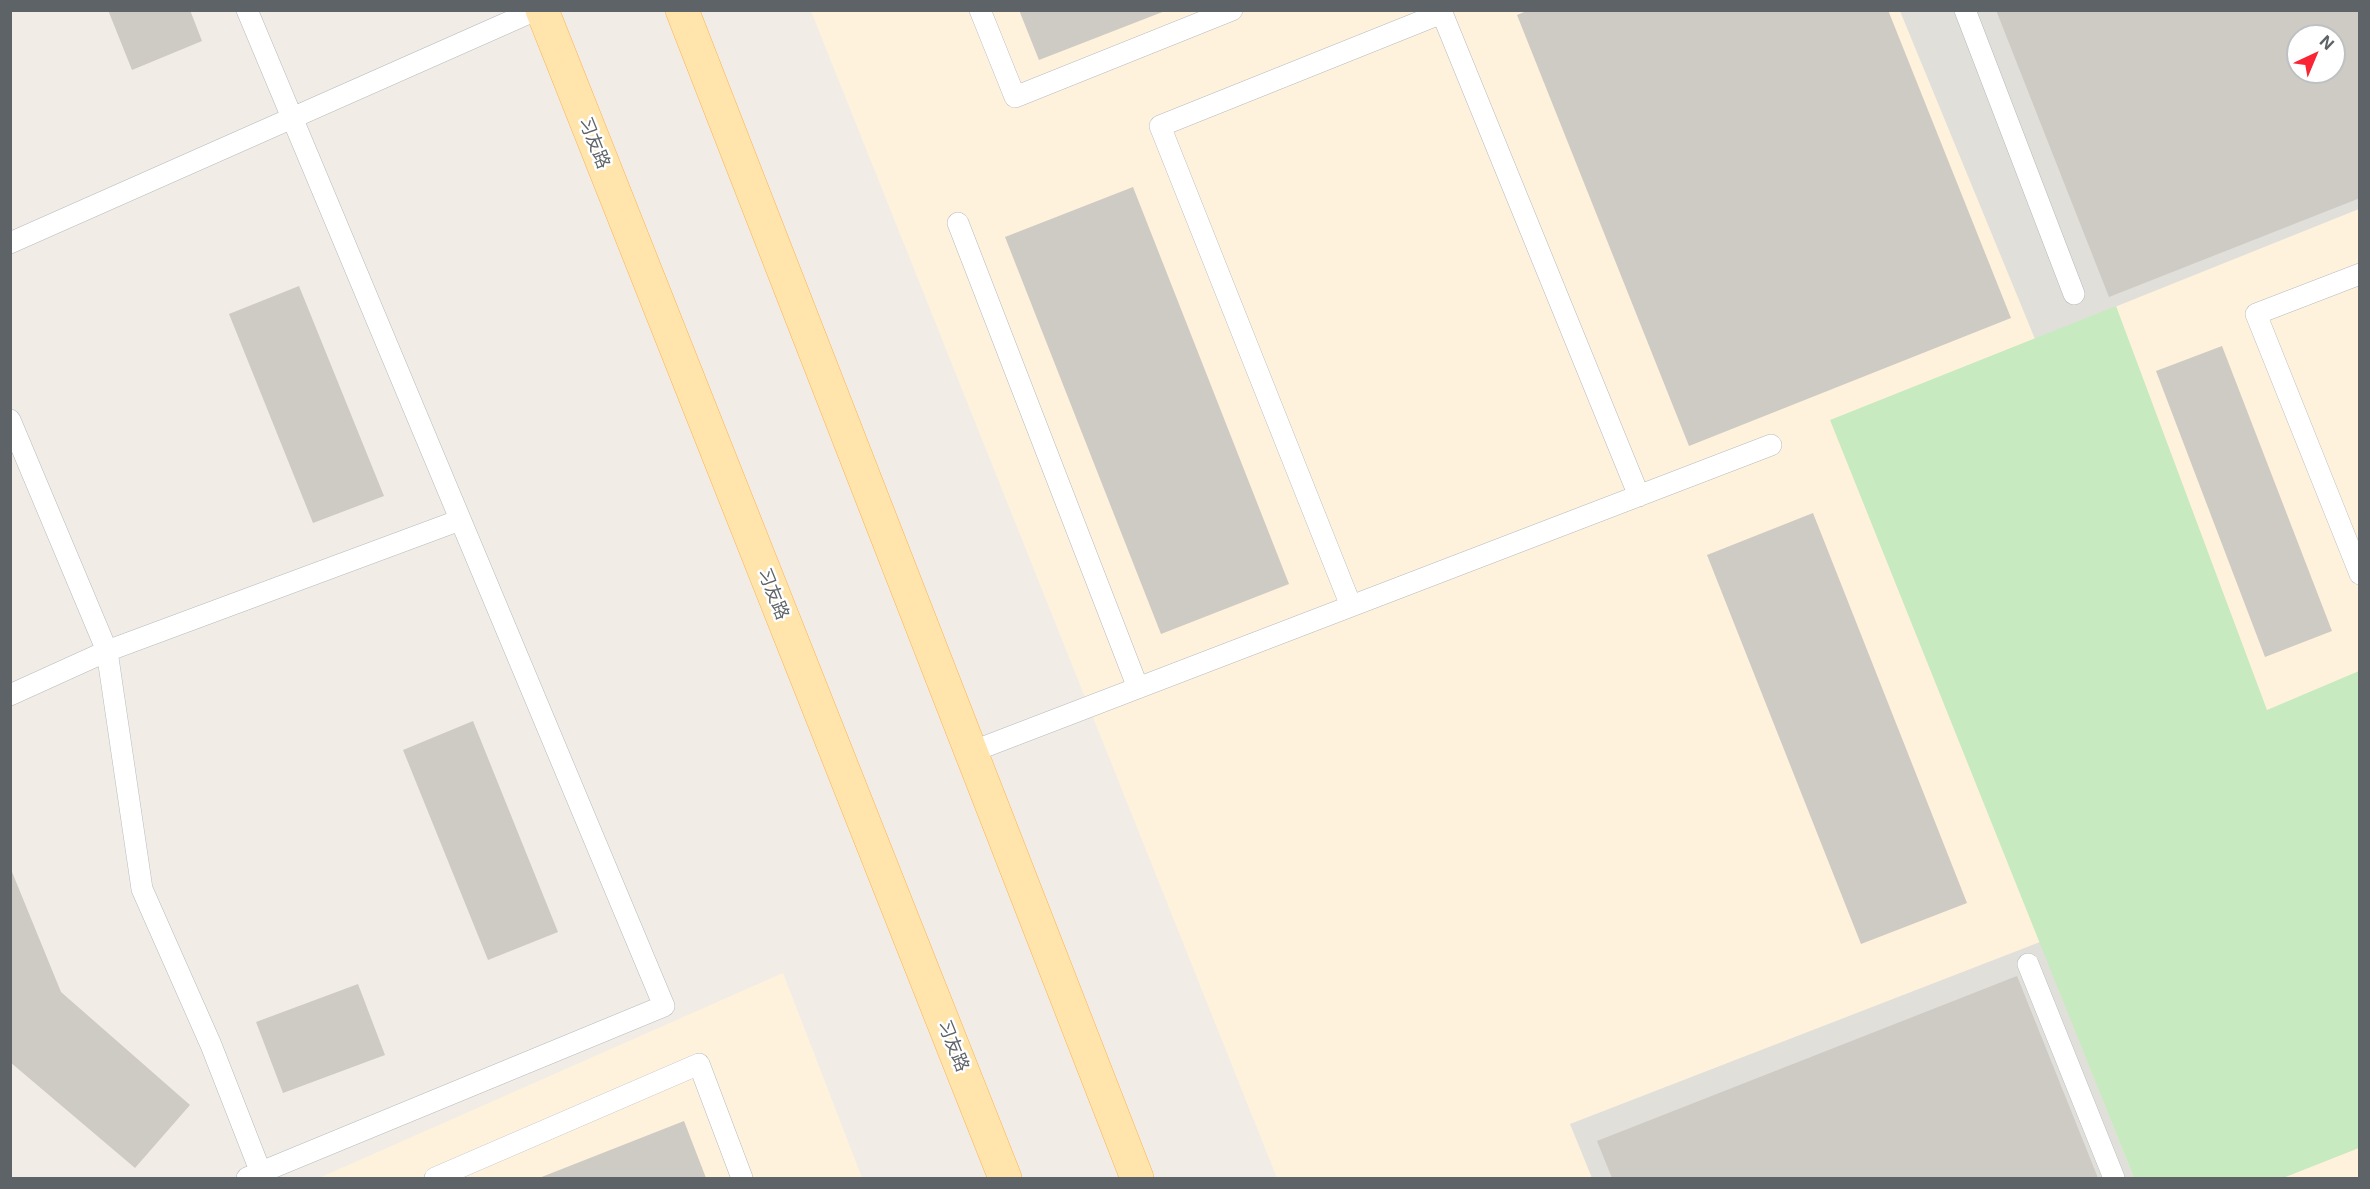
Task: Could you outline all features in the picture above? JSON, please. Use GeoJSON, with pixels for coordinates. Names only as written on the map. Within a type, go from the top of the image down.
{"type":"FeatureCollection","features":[{"type":"Feature","properties":{"kind":"main road","name":"习友路"},"geometry":{"type":"LineString","coordinates":[[542,10],[1005,1179]]}},
{"type":"Feature","properties":{"kind":"main road"},"geometry":{"type":"LineString","coordinates":[[682,10],[1137,1179]]}},
{"type":"Feature","properties":{"kind":"lane"},"geometry":{"type":"LineString","coordinates":[[10,420],[107,651],[142,889],[210,1045],[254,1176],[664,1006],[247,10]]}},
{"type":"Feature","properties":{"kind":"lane"},"geometry":{"type":"LineString","coordinates":[[10,243],[536,10]]}},
{"type":"Feature","properties":{"kind":"lane"},"geometry":{"type":"LineString","coordinates":[[980,10],[1015,97],[1232,10]]}},
{"type":"Feature","properties":{"kind":"lane"},"geometry":{"type":"LineString","coordinates":[[1965,10],[2074,294]]}},
{"type":"Feature","properties":{"kind":"lane"},"geometry":{"type":"LineString","coordinates":[[1351,606],[1160,126],[1442,13],[1639,496]]}},
{"type":"Feature","properties":{"kind":"lane"},"geometry":{"type":"LineString","coordinates":[[958,223],[1138,688]]}},
{"type":"Feature","properties":{"kind":"lane"},"geometry":{"type":"LineString","coordinates":[[2360,274],[2256,314],[2360,574]]}},
{"type":"Feature","properties":{"kind":"lane"},"geometry":{"type":"LineString","coordinates":[[971,752],[1771,446]]}},
{"type":"Feature","properties":{"kind":"lane"},"geometry":{"type":"LineString","coordinates":[[10,695],[107,651],[460,520]]}},
{"type":"Feature","properties":{"kind":"lane"},"geometry":{"type":"LineString","coordinates":[[2028,964],[2114,1179]]}},
{"type":"Feature","properties":{"kind":"lane"},"geometry":{"type":"LineString","coordinates":[[435,1179],[699,1064],[742,1179]]}},
{"type":"Feature","properties":{"kind":"shaded area"},"geometry":{"type":"Polygon","coordinates":[[[811,11],[1900,11],[2035,338],[2359,209],[2359,1178],[2134,1178],[2039,943],[1570,1124],[1592,1178],[1277,1178],[811,11]]]}},
{"type":"Feature","properties":{"kind":"shaded area"},"geometry":{"type":"Polygon","coordinates":[[[1900,11],[2359,11],[2359,209],[2035,339],[1900,11]]]}},
{"type":"Feature","properties":{"kind":"shaded area"},"geometry":{"type":"Polygon","coordinates":[[[2040,942],[2134,1178],[1592,1178],[1570,1124],[2040,942]]]}},
{"type":"Feature","properties":{"kind":"shaded area"},"geometry":{"type":"Polygon","coordinates":[[[783,973],[862,1178],[319,1178],[783,973]]]}},
{"type":"Feature","properties":{"kind":"green space"},"geometry":{"type":"Polygon","coordinates":[[[2116,306],[2267,710],[2359,671],[2359,1148],[2283,1178],[2134,1178],[1830,420],[2116,306]]]}},
{"type":"Feature","properties":{"kind":"building"},"geometry":{"type":"Polygon","coordinates":[[[108,10],[190,10],[202,41],[132,70],[108,10]]]}},
{"type":"Feature","properties":{"kind":"building"},"geometry":{"type":"Polygon","coordinates":[[[1019,10],[1165,10],[1165,11],[1039,60],[1019,10]]]}},
{"type":"Feature","properties":{"kind":"building"},"geometry":{"type":"Polygon","coordinates":[[[1529,10],[1888,10],[2011,318],[1689,446],[1517,15],[1529,10]]]}},
{"type":"Feature","properties":{"kind":"building"},"geometry":{"type":"Polygon","coordinates":[[[1996,10],[2360,10],[2360,198],[2109,297],[1996,10]]]}},
{"type":"Feature","properties":{"kind":"building"},"geometry":{"type":"Polygon","coordinates":[[[1133,187],[1289,584],[1161,634],[1005,237],[1133,187]]]}},
{"type":"Feature","properties":{"kind":"building"},"geometry":{"type":"Polygon","coordinates":[[[299,286],[384,496],[313,523],[229,314],[299,286]]]}},
{"type":"Feature","properties":{"kind":"building"},"geometry":{"type":"Polygon","coordinates":[[[2222,346],[2332,631],[2265,657],[2156,371],[2222,346]]]}},
{"type":"Feature","properties":{"kind":"building"},"geometry":{"type":"Polygon","coordinates":[[[1813,513],[1967,903],[1861,944],[1707,555],[1813,513]]]}},
{"type":"Feature","properties":{"kind":"building"},"geometry":{"type":"Polygon","coordinates":[[[473,721],[558,932],[488,960],[403,750],[473,721]]]}},
{"type":"Feature","properties":{"kind":"building"},"geometry":{"type":"Polygon","coordinates":[[[10,867],[61,992],[190,1105],[135,1168],[10,1062],[10,867]]]}},
{"type":"Feature","properties":{"kind":"building"},"geometry":{"type":"Polygon","coordinates":[[[2017,976],[2098,1178],[1612,1178],[1597,1141],[2017,976]]]}},
{"type":"Feature","properties":{"kind":"building"},"geometry":{"type":"Polygon","coordinates":[[[358,984],[385,1055],[283,1093],[256,1022],[358,984]]]}},
{"type":"Feature","properties":{"kind":"building"},"geometry":{"type":"Polygon","coordinates":[[[684,1121],[706,1178],[539,1178],[684,1121]]]}}]}
